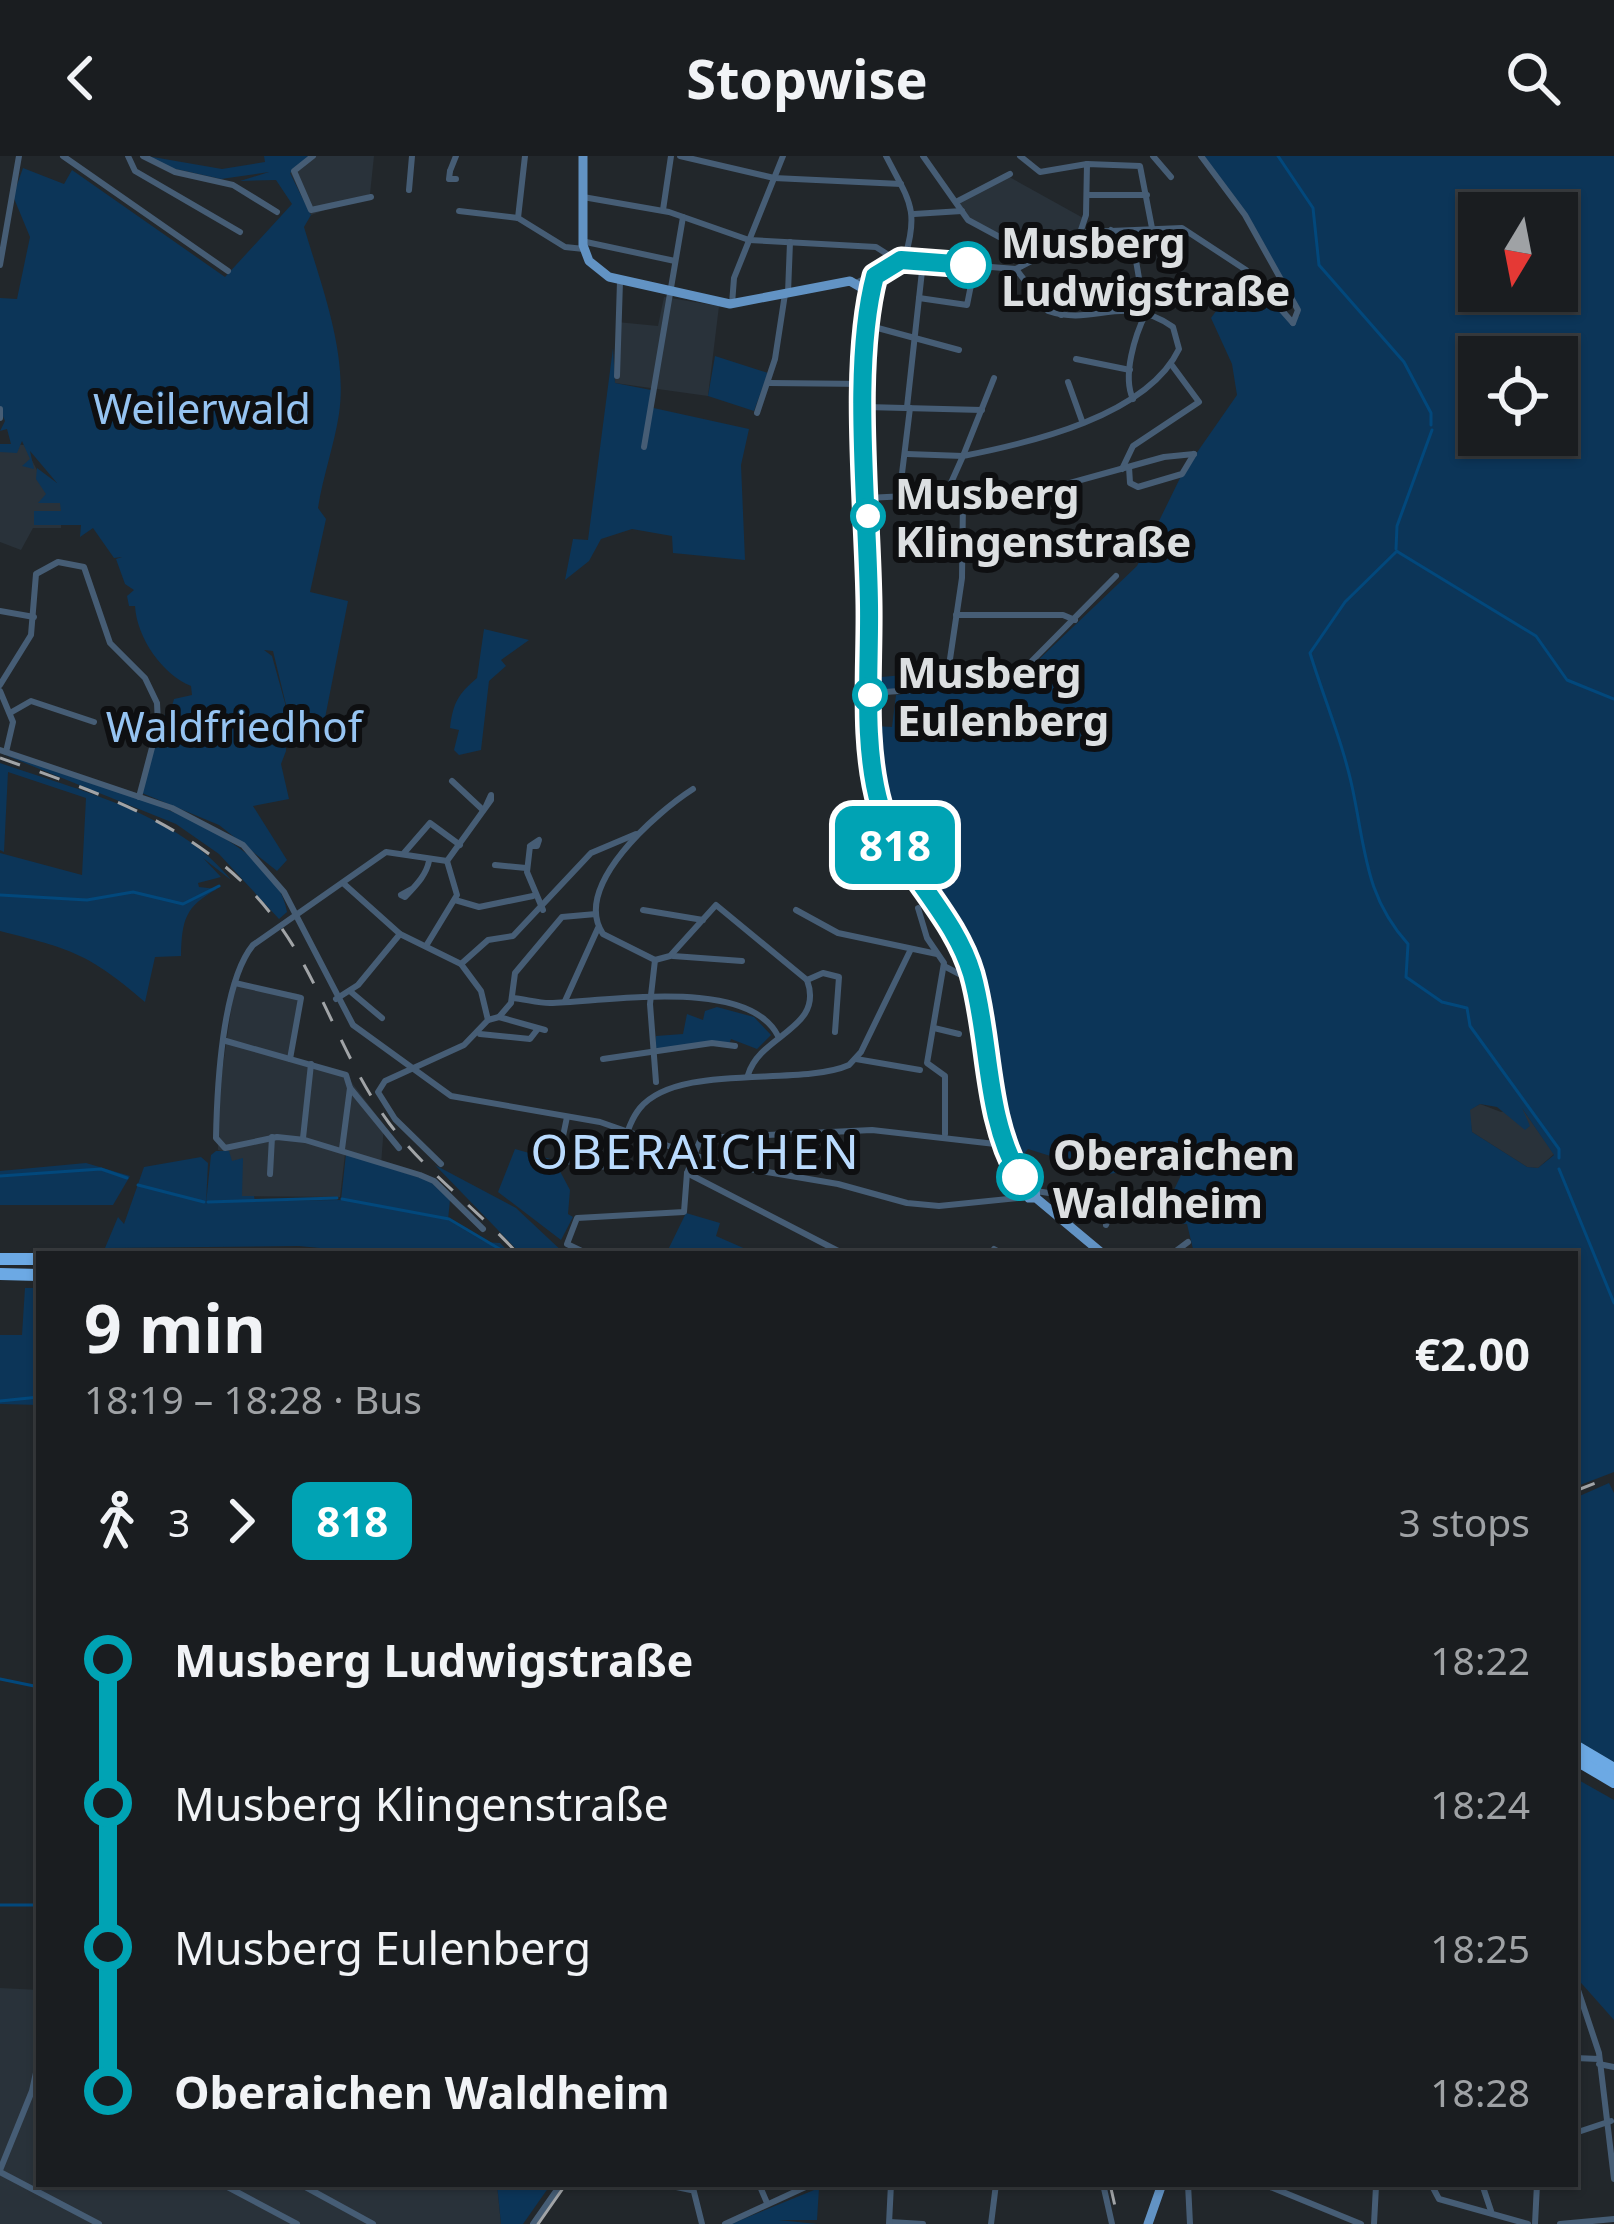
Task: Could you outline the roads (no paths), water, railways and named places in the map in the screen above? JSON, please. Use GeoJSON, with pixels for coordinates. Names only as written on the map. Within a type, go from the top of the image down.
{"type":"FeatureCollection","features":[{"type":"Feature","properties":{"kind":"highway"},"geometry":{"type":"LineString","coordinates":[[0,1259],[36,1259]]}},
{"type":"Feature","properties":{"kind":"highway"},"geometry":{"type":"LineString","coordinates":[[0,1274],[36,1275]]}},
{"type":"Feature","properties":{"kind":"highway"},"geometry":{"type":"LineString","coordinates":[[1578,1748],[1614,1769]]}},
{"type":"Feature","properties":{"kind":"highway"},"geometry":{"type":"LineString","coordinates":[[1578,1761],[1614,1781]]}},
{"type":"Feature","properties":{"kind":"main road"},"geometry":{"type":"LineString","coordinates":[[583,156],[585,246],[598,271],[668,294],[732,304],[858,282],[870,295],[866,384],[870,692],[880,806],[897,850],[947,920],[973,979],[1004,1145],[1032,1194],[1099,1251]]}},
{"type":"Feature","properties":{"kind":"main road"},"geometry":{"type":"LineString","coordinates":[[1148,2224],[1164,2187]]}},
{"type":"Feature","properties":{"kind":"street"},"geometry":{"type":"LineString","coordinates":[[0,265],[19,156]]}},
{"type":"Feature","properties":{"kind":"street"},"geometry":{"type":"LineString","coordinates":[[63,156],[228,272]]}},
{"type":"Feature","properties":{"kind":"street"},"geometry":{"type":"LineString","coordinates":[[128,156],[134,170],[240,232]]}},
{"type":"Feature","properties":{"kind":"street"},"geometry":{"type":"LineString","coordinates":[[143,156],[176,172],[232,185],[278,212]]}},
{"type":"Feature","properties":{"kind":"street"},"geometry":{"type":"LineString","coordinates":[[313,156],[294,171],[311,210],[371,197]]}},
{"type":"Feature","properties":{"kind":"street"},"geometry":{"type":"LineString","coordinates":[[409,190],[412,156]]}},
{"type":"Feature","properties":{"kind":"street"},"geometry":{"type":"LineString","coordinates":[[450,171],[456,156]]}},
{"type":"Feature","properties":{"kind":"street"},"geometry":{"type":"LineString","coordinates":[[518,218],[525,156]]}},
{"type":"Feature","properties":{"kind":"street"},"geometry":{"type":"LineString","coordinates":[[663,210],[676,156],[728,160],[775,178],[901,184]]}},
{"type":"Feature","properties":{"kind":"street"},"geometry":{"type":"LineString","coordinates":[[732,304],[733,282],[783,156]]}},
{"type":"Feature","properties":{"kind":"street"},"geometry":{"type":"LineString","coordinates":[[858,282],[901,261],[914,214],[886,156]]}},
{"type":"Feature","properties":{"kind":"street"},"geometry":{"type":"LineString","coordinates":[[922,156],[975,226],[1018,247],[1025,262]]}},
{"type":"Feature","properties":{"kind":"street"},"geometry":{"type":"LineString","coordinates":[[1020,156],[1040,172],[1087,164],[1141,166],[1152,228]]}},
{"type":"Feature","properties":{"kind":"street"},"geometry":{"type":"LineString","coordinates":[[1154,156],[1171,177]]}},
{"type":"Feature","properties":{"kind":"street"},"geometry":{"type":"LineString","coordinates":[[582,196],[663,210],[749,240],[876,248],[901,261],[1016,269],[1025,262],[1040,261],[1079,236],[1181,228],[1251,274],[1293,323],[1298,310],[1245,214],[1201,156]]}},
{"type":"Feature","properties":{"kind":"street"},"geometry":{"type":"LineString","coordinates":[[1079,236],[1087,164]]}},
{"type":"Feature","properties":{"kind":"street"},"geometry":{"type":"LineString","coordinates":[[956,202],[1010,173]]}},
{"type":"Feature","properties":{"kind":"street"},"geometry":{"type":"LineString","coordinates":[[0,190],[14,196]]}},
{"type":"Feature","properties":{"kind":"street"},"geometry":{"type":"LineString","coordinates":[[1087,195],[1147,195]]}},
{"type":"Feature","properties":{"kind":"street"},"geometry":{"type":"LineString","coordinates":[[914,214],[962,211]]}},
{"type":"Feature","properties":{"kind":"street"},"geometry":{"type":"LineString","coordinates":[[459,212],[518,218],[565,247],[675,261]]}},
{"type":"Feature","properties":{"kind":"street"},"geometry":{"type":"LineString","coordinates":[[644,447],[683,217]]}},
{"type":"Feature","properties":{"kind":"street"},"geometry":{"type":"LineString","coordinates":[[1111,230],[1133,243],[1141,290]]}},
{"type":"Feature","properties":{"kind":"street"},"geometry":{"type":"LineString","coordinates":[[757,413],[769,383],[787,294],[790,242]]}},
{"type":"Feature","properties":{"kind":"street"},"geometry":{"type":"LineString","coordinates":[[908,454],[913,338],[923,262]]}},
{"type":"Feature","properties":{"kind":"street"},"geometry":{"type":"LineString","coordinates":[[919,298],[967,305],[975,266]]}},
{"type":"Feature","properties":{"kind":"street"},"geometry":{"type":"LineString","coordinates":[[898,498],[900,461],[908,454],[963,456],[1082,421],[1133,399],[1171,364],[1179,348],[1177,332],[1146,313],[1125,307],[1060,315],[1042,306],[1016,269]]}},
{"type":"Feature","properties":{"kind":"street"},"geometry":{"type":"LineString","coordinates":[[870,295],[875,276]]}},
{"type":"Feature","properties":{"kind":"street"},"geometry":{"type":"LineString","coordinates":[[617,376],[620,281]]}},
{"type":"Feature","properties":{"kind":"street"},"geometry":{"type":"LineString","coordinates":[[1060,315],[1069,298],[1141,290],[1197,306]]}},
{"type":"Feature","properties":{"kind":"street"},"geometry":{"type":"LineString","coordinates":[[1133,399],[1130,370],[1135,335],[1146,313]]}},
{"type":"Feature","properties":{"kind":"street"},"geometry":{"type":"LineString","coordinates":[[874,327],[959,350]]}},
{"type":"Feature","properties":{"kind":"street"},"geometry":{"type":"LineString","coordinates":[[1076,359],[1130,370]]}},
{"type":"Feature","properties":{"kind":"street"},"geometry":{"type":"LineString","coordinates":[[867,498],[946,494],[963,501],[1022,497],[1125,468],[1194,454],[1182,474],[1138,487],[1130,483],[1125,468],[1133,446],[1199,402],[1171,364]]}},
{"type":"Feature","properties":{"kind":"street"},"geometry":{"type":"LineString","coordinates":[[946,494],[994,378]]}},
{"type":"Feature","properties":{"kind":"street"},"geometry":{"type":"LineString","coordinates":[[1068,382],[1082,421]]}},
{"type":"Feature","properties":{"kind":"street"},"geometry":{"type":"LineString","coordinates":[[769,383],[866,384]]}},
{"type":"Feature","properties":{"kind":"street"},"geometry":{"type":"LineString","coordinates":[[866,407],[982,410]]}},
{"type":"Feature","properties":{"kind":"street"},"geometry":{"type":"LineString","coordinates":[[946,686],[963,501]]}},
{"type":"Feature","properties":{"kind":"street"},"geometry":{"type":"LineString","coordinates":[[139,797],[158,725],[157,703],[145,678],[110,643],[84,567],[58,562],[39,570],[32,585],[34,616],[28,645],[6,669],[0,688],[14,728],[3,751],[186,814],[243,845],[274,877],[336,999],[363,1035],[410,1071],[472,1103],[628,1130],[692,1154],[924,1206],[1032,1194],[1114,1203],[1155,1200]]}},
{"type":"Feature","properties":{"kind":"street"},"geometry":{"type":"LineString","coordinates":[[870,692],[1010,683],[1116,576]]}},
{"type":"Feature","properties":{"kind":"street"},"geometry":{"type":"LineString","coordinates":[[0,611],[34,616]]}},
{"type":"Feature","properties":{"kind":"street"},"geometry":{"type":"LineString","coordinates":[[956,615],[1064,615],[1075,620]]}},
{"type":"Feature","properties":{"kind":"street"},"geometry":{"type":"LineString","coordinates":[[10,712],[31,701],[94,722]]}},
{"type":"Feature","properties":{"kind":"street"},"geometry":{"type":"LineString","coordinates":[[447,862],[484,808],[452,781]]}},
{"type":"Feature","properties":{"kind":"street"},"geometry":{"type":"LineString","coordinates":[[565,1002],[598,928],[596,914],[607,874],[640,832],[693,789]]}},
{"type":"Feature","properties":{"kind":"street"},"geometry":{"type":"LineString","coordinates":[[404,853],[430,823],[460,845]]}},
{"type":"Feature","properties":{"kind":"street"},"geometry":{"type":"LineString","coordinates":[[461,964],[488,940],[513,936],[543,910],[591,853],[640,832]]}},
{"type":"Feature","properties":{"kind":"street"},"geometry":{"type":"LineString","coordinates":[[530,846],[526,868],[543,910]]}},
{"type":"Feature","properties":{"kind":"street"},"geometry":{"type":"LineString","coordinates":[[447,862],[386,852],[253,945],[235,983],[218,1144],[229,1148],[272,1137],[342,1149],[431,1179],[483,1229]]}},
{"type":"Feature","properties":{"kind":"street"},"geometry":{"type":"LineString","coordinates":[[412,890],[429,861]]}},
{"type":"Feature","properties":{"kind":"street"},"geometry":{"type":"LineString","coordinates":[[426,946],[455,900],[456,879],[447,862]]}},
{"type":"Feature","properties":{"kind":"street"},"geometry":{"type":"LineString","coordinates":[[495,865],[526,868]]}},
{"type":"Feature","properties":{"kind":"street"},"geometry":{"type":"LineString","coordinates":[[344,884],[400,934],[461,964],[482,991],[488,1020]]}},
{"type":"Feature","properties":{"kind":"street"},"geometry":{"type":"LineString","coordinates":[[455,900],[479,907],[535,896]]}},
{"type":"Feature","properties":{"kind":"street"},"geometry":{"type":"LineString","coordinates":[[670,956],[716,905],[807,980],[808,1012],[753,1060],[748,1075]]}},
{"type":"Feature","properties":{"kind":"street"},"geometry":{"type":"LineString","coordinates":[[918,908],[944,967],[928,1066],[945,1076],[945,1134]]}},
{"type":"Feature","properties":{"kind":"street"},"geometry":{"type":"LineString","coordinates":[[643,910],[703,920]]}},
{"type":"Feature","properties":{"kind":"street"},"geometry":{"type":"LineString","coordinates":[[796,910],[838,933],[937,954]]}},
{"type":"Feature","properties":{"kind":"street"},"geometry":{"type":"LineString","coordinates":[[499,1017],[512,998],[515,973],[562,917],[596,914]]}},
{"type":"Feature","properties":{"kind":"street"},"geometry":{"type":"LineString","coordinates":[[598,928],[655,960],[670,956],[742,961]]}},
{"type":"Feature","properties":{"kind":"street"},"geometry":{"type":"LineString","coordinates":[[336,999],[351,992],[400,934]]}},
{"type":"Feature","properties":{"kind":"street"},"geometry":{"type":"LineString","coordinates":[[567,1117],[560,1161],[614,1168],[640,1108],[657,1094],[748,1075],[838,1069],[856,1059],[910,949]]}},
{"type":"Feature","properties":{"kind":"street"},"geometry":{"type":"LineString","coordinates":[[655,960],[650,996],[656,1082]]}},
{"type":"Feature","properties":{"kind":"street"},"geometry":{"type":"LineString","coordinates":[[944,967],[973,979]]}},
{"type":"Feature","properties":{"kind":"street"},"geometry":{"type":"LineString","coordinates":[[807,980],[823,973],[839,977],[836,1032]]}},
{"type":"Feature","properties":{"kind":"street"},"geometry":{"type":"LineString","coordinates":[[235,983],[302,998],[290,1059]]}},
{"type":"Feature","properties":{"kind":"street"},"geometry":{"type":"LineString","coordinates":[[351,992],[382,1018]]}},
{"type":"Feature","properties":{"kind":"street"},"geometry":{"type":"LineString","coordinates":[[512,998],[565,1002],[650,996],[746,1009],[765,1018],[778,1036]]}},
{"type":"Feature","properties":{"kind":"street"},"geometry":{"type":"LineString","coordinates":[[441,1164],[378,1095],[382,1083],[478,1033],[488,1020],[499,1017],[541,1030],[530,1039],[478,1033]]}},
{"type":"Feature","properties":{"kind":"street"},"geometry":{"type":"LineString","coordinates":[[934,1028],[959,1034]]}},
{"type":"Feature","properties":{"kind":"street"},"geometry":{"type":"LineString","coordinates":[[226,1041],[346,1075],[350,1088],[399,1148]]}},
{"type":"Feature","properties":{"kind":"street"},"geometry":{"type":"LineString","coordinates":[[603,1059],[735,1046]]}},
{"type":"Feature","properties":{"kind":"street"},"geometry":{"type":"LineString","coordinates":[[856,1059],[920,1070]]}},
{"type":"Feature","properties":{"kind":"street"},"geometry":{"type":"LineString","coordinates":[[303,1139],[311,1064]]}},
{"type":"Feature","properties":{"kind":"street"},"geometry":{"type":"LineString","coordinates":[[342,1149],[350,1088]]}},
{"type":"Feature","properties":{"kind":"street"},"geometry":{"type":"LineString","coordinates":[[582,1251],[567,1244],[577,1218],[680,1214],[686,1207],[692,1154],[707,1137],[872,1130],[945,1134],[1004,1145]]}},
{"type":"Feature","properties":{"kind":"street"},"geometry":{"type":"LineString","coordinates":[[270,1174],[272,1137]]}},
{"type":"Feature","properties":{"kind":"street"},"geometry":{"type":"LineString","coordinates":[[687,1174],[838,1251]]}},
{"type":"Feature","properties":{"kind":"street"},"geometry":{"type":"LineString","coordinates":[[1106,1225],[1114,1203]]}},
{"type":"Feature","properties":{"kind":"street"},"geometry":{"type":"LineString","coordinates":[[1176,1251],[1188,1242]]}},
{"type":"Feature","properties":{"kind":"street"},"geometry":{"type":"LineString","coordinates":[[1578,1993],[1612,2121],[1614,2179]]}},
{"type":"Feature","properties":{"kind":"street"},"geometry":{"type":"LineString","coordinates":[[1578,2058],[1614,2067]]}},
{"type":"Feature","properties":{"kind":"street"},"geometry":{"type":"LineString","coordinates":[[36,2091],[0,2171],[99,2224]]}},
{"type":"Feature","properties":{"kind":"street"},"geometry":{"type":"LineString","coordinates":[[1578,2132],[1612,2121]]}},
{"type":"Feature","properties":{"kind":"street"},"geometry":{"type":"LineString","coordinates":[[305,2187],[369,2223]]}},
{"type":"Feature","properties":{"kind":"street"},"geometry":{"type":"LineString","coordinates":[[533,2224],[559,2187]]}},
{"type":"Feature","properties":{"kind":"street"},"geometry":{"type":"LineString","coordinates":[[692,2187],[702,2224]]}},
{"type":"Feature","properties":{"kind":"street"},"geometry":{"type":"LineString","coordinates":[[760,2187],[767,2204]]}},
{"type":"Feature","properties":{"kind":"street"},"geometry":{"type":"LineString","coordinates":[[725,2224],[805,2187]]}},
{"type":"Feature","properties":{"kind":"street"},"geometry":{"type":"LineString","coordinates":[[891,2187],[890,2223],[922,2224]]}},
{"type":"Feature","properties":{"kind":"street"},"geometry":{"type":"LineString","coordinates":[[991,2224],[996,2187]]}},
{"type":"Feature","properties":{"kind":"street"},"geometry":{"type":"LineString","coordinates":[[1104,2187],[1112,2224]]}},
{"type":"Feature","properties":{"kind":"street"},"geometry":{"type":"LineString","coordinates":[[1187,2187],[1190,2224]]}},
{"type":"Feature","properties":{"kind":"street"},"geometry":{"type":"LineString","coordinates":[[1270,2187],[1361,2224]]}},
{"type":"Feature","properties":{"kind":"street"},"geometry":{"type":"LineString","coordinates":[[1374,2224],[1376,2187]]}},
{"type":"Feature","properties":{"kind":"street"},"geometry":{"type":"LineString","coordinates":[[1433,2187],[1439,2199],[1531,2224],[1537,2187]]}},
{"type":"Feature","properties":{"kind":"street"},"geometry":{"type":"LineString","coordinates":[[1483,2187],[1491,2212]]}},
{"type":"Feature","properties":{"kind":"street"},"geometry":{"type":"LineString","coordinates":[[240,2188],[298,2224]]}},
{"type":"Feature","properties":{"kind":"street"},"geometry":{"type":"LineString","coordinates":[[1560,2224],[1614,2219]]}},
{"type":"Feature","properties":{"kind":"waterway"},"geometry":{"type":"LineString","coordinates":[[1278,156],[1313,208],[1319,265],[1404,362],[1431,413],[1431,425]]}},
{"type":"Feature","properties":{"kind":"waterway"},"geometry":{"type":"LineString","coordinates":[[1396,549],[1397,526],[1432,430]]}},
{"type":"Feature","properties":{"kind":"waterway"},"geometry":{"type":"LineString","coordinates":[[1397,551],[1345,602],[1310,653],[1345,760],[1376,893],[1408,944],[1406,977],[1442,1002],[1467,1008],[1470,1026],[1559,1149],[1559,1158]]}},
{"type":"Feature","properties":{"kind":"waterway"},"geometry":{"type":"LineString","coordinates":[[1398,552],[1536,636],[1567,680],[1614,699]]}},
{"type":"Feature","properties":{"kind":"waterway"},"geometry":{"type":"LineString","coordinates":[[0,895],[87,900],[133,892],[183,904],[219,886]]}},
{"type":"Feature","properties":{"kind":"waterway"},"geometry":{"type":"LineString","coordinates":[[0,1176],[101,1169],[127,1178]]}},
{"type":"Feature","properties":{"kind":"waterway"},"geometry":{"type":"LineString","coordinates":[[1559,1169],[1614,1303]]}},
{"type":"Feature","properties":{"kind":"waterway"},"geometry":{"type":"LineString","coordinates":[[138,1185],[204,1202]]}},
{"type":"Feature","properties":{"kind":"waterway"},"geometry":{"type":"LineString","coordinates":[[208,1202],[337,1198]]}},
{"type":"Feature","properties":{"kind":"waterway"},"geometry":{"type":"LineString","coordinates":[[342,1199],[449,1219],[503,1251]]}},
{"type":"Feature","properties":{"kind":"waterway"},"geometry":{"type":"LineString","coordinates":[[0,1401],[36,1397]]}},
{"type":"Feature","properties":{"kind":"waterway"},"geometry":{"type":"LineString","coordinates":[[0,1679],[36,1686]]}},
{"type":"Feature","properties":{"kind":"waterway"},"geometry":{"type":"LineString","coordinates":[[0,1905],[36,1905]]}},
{"type":"Feature","properties":{"kind":"tram line"},"geometry":{"type":"LineString","coordinates":[[538,2224],[564,2187]]}},
{"type":"Feature","properties":{"kind":"railway"},"geometry":{"type":"LineString","coordinates":[[0,758],[88,790],[169,828],[240,880],[298,954],[363,1083],[389,1123],[515,1251]]}},
{"type":"Feature","properties":{"kind":"railway"},"geometry":{"type":"LineString","coordinates":[[1578,1490],[1614,1476]]}},
{"type":"Feature","properties":{"kind":"railway"},"geometry":{"type":"LineString","coordinates":[[1111,2187],[1119,2224]]}},
{"type":"Feature","properties":{"kind":"place","name":"Musberg Ludwigstraße"},"geometry":{"type":"Point","coordinates":[968,265]}},
{"type":"Feature","properties":{"kind":"place","name":"Musberg Klingenstraße"},"geometry":{"type":"Point","coordinates":[868,516]}},
{"type":"Feature","properties":{"kind":"place","name":"Musberg Eulenberg"},"geometry":{"type":"Point","coordinates":[870,695]}},
{"type":"Feature","properties":{"kind":"place","name":"Oberaichen Waldheim"},"geometry":{"type":"Point","coordinates":[1020,1177]}},
{"type":"Feature","properties":{"kind":"district","name":"OBERAICHEN"},"geometry":{"type":"Point","coordinates":[696,1150]}},
{"type":"Feature","properties":{"kind":"park label","name":"Weilerwald"},"geometry":{"type":"Point","coordinates":[202,407]}},
{"type":"Feature","properties":{"kind":"park label","name":"Waldfriedhof"},"geometry":{"type":"Point","coordinates":[234,725]}}]}
